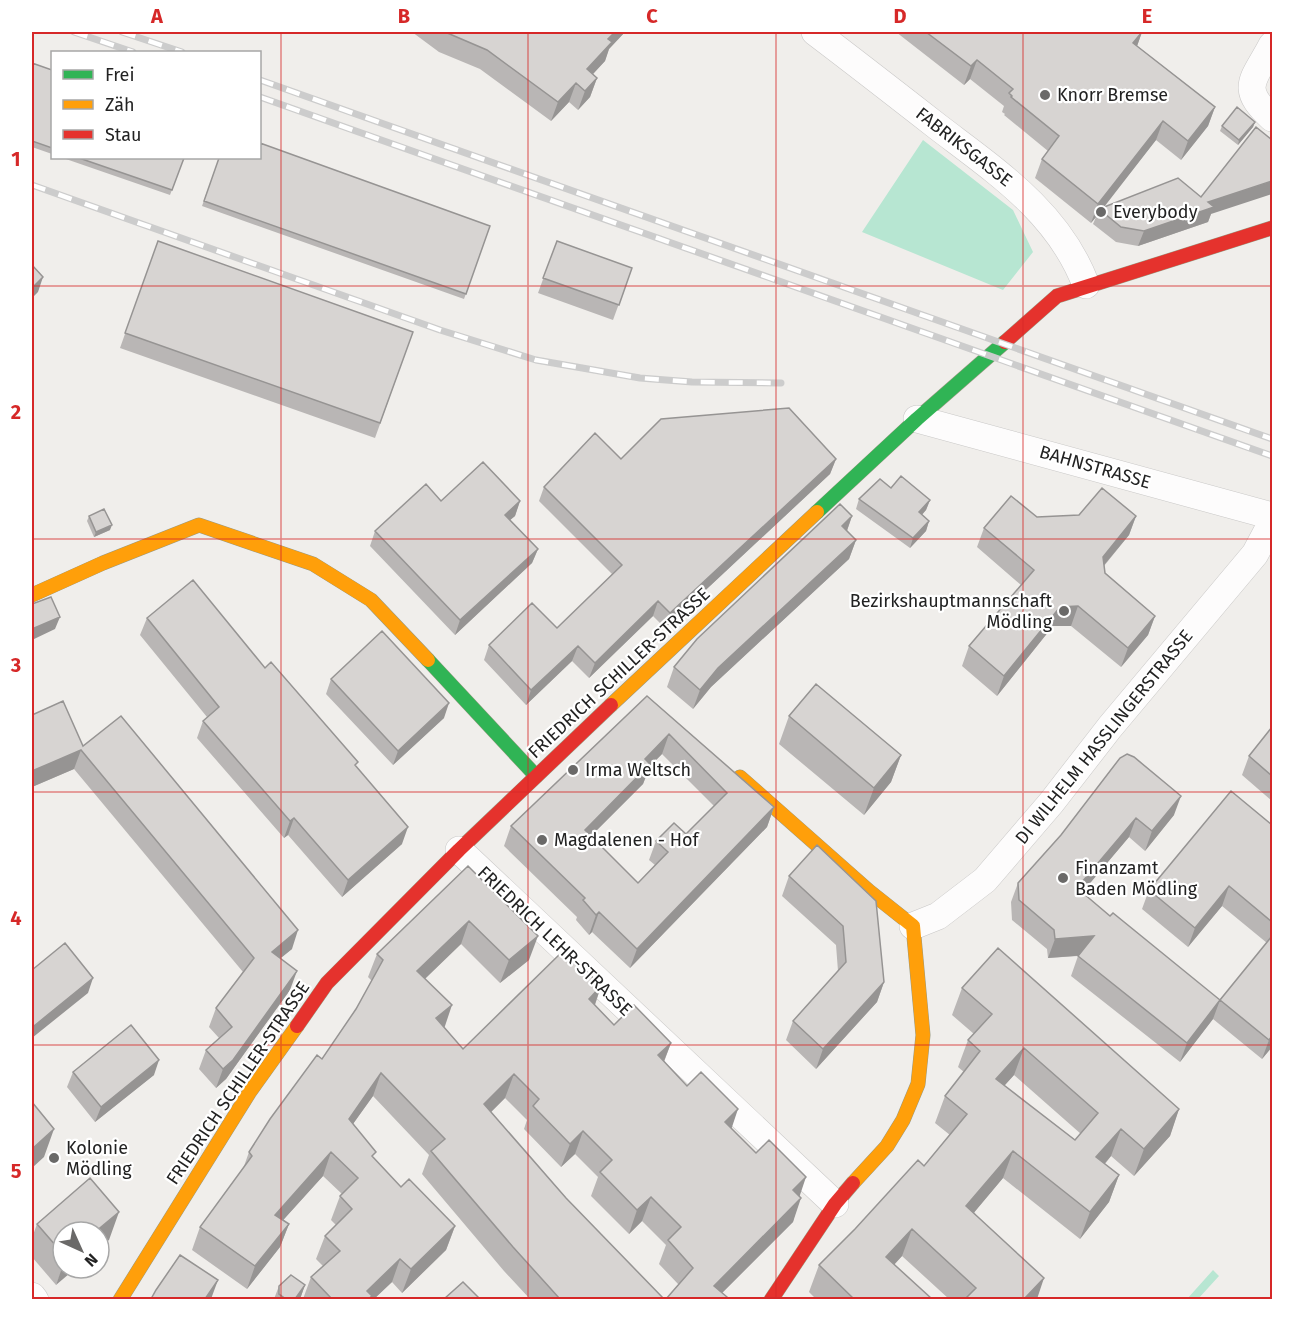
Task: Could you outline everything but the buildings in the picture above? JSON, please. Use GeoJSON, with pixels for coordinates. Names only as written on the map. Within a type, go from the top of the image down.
{"type":"FeatureCollection","features":[{"type":"Feature","properties":{"kind":"street","name":"FABRIKSGASSE"},"geometry":{"type":"LineString","coordinates":[[815,32],[1027,198],[1045,215],[1079,264],[1086,285]]}},
{"type":"Feature","properties":{"kind":"street"},"geometry":{"type":"LineString","coordinates":[[1272,45],[1252,81],[1251,89],[1258,105],[1272,118]]}},
{"type":"Feature","properties":{"kind":"street","name":"FRIEDRICH SCHILLER-STRASSE"},"geometry":{"type":"LineString","coordinates":[[120,1299],[249,1094],[327,983],[536,776],[637,688],[917,419],[1057,296],[1272,228]]}},
{"type":"Feature","properties":{"kind":"street","name":"BAHNSTRASSE"},"geometry":{"type":"LineString","coordinates":[[917,419],[1272,516]]}},
{"type":"Feature","properties":{"kind":"street","name":"DI WILHELM HASSLINGERSTRASSE"},"geometry":{"type":"LineString","coordinates":[[913,926],[938,916],[985,880],[1255,554],[1272,522]]}},
{"type":"Feature","properties":{"kind":"street"},"geometry":{"type":"LineString","coordinates":[[32,595],[199,525],[313,564],[371,600],[536,776]]}},
{"type":"Feature","properties":{"kind":"street"},"geometry":{"type":"LineString","coordinates":[[729,768],[869,891],[913,926],[922,1035],[922,1059],[918,1084],[903,1120],[887,1146],[835,1204],[771,1299]]}},
{"type":"Feature","properties":{"kind":"street","name":"FRIEDRICH LEHR-STRASSE"},"geometry":{"type":"LineString","coordinates":[[459,850],[835,1204]]}},
{"type":"Feature","properties":{"kind":"street"},"geometry":{"type":"LineString","coordinates":[[32,1296],[35,1299]]}},
{"type":"Feature","properties":{"kind":"green space"},"geometry":{"type":"Polygon","coordinates":[[[923,140],[1013,210],[1033,252],[1003,290],[862,232],[923,140]]]}},
{"type":"Feature","properties":{"kind":"green space"},"geometry":{"type":"Polygon","coordinates":[[[1213,1270],[1219,1276],[1198,1299],[1187,1299],[1213,1270]]]}},
{"type":"Feature","properties":{"kind":"railway"},"geometry":{"type":"LineString","coordinates":[[74,32],[130,51]]}},
{"type":"Feature","properties":{"kind":"railway"},"geometry":{"type":"LineString","coordinates":[[122,32],[179,51]]}},
{"type":"Feature","properties":{"kind":"railway"},"geometry":{"type":"LineString","coordinates":[[261,80],[1272,439]]}},
{"type":"Feature","properties":{"kind":"railway"},"geometry":{"type":"LineString","coordinates":[[261,97],[1272,456]]}},
{"type":"Feature","properties":{"kind":"railway"},"geometry":{"type":"LineString","coordinates":[[32,185],[440,330],[536,360],[640,378],[692,382],[781,383]]}},
{"type":"Feature","properties":{"kind":"traffic: fast"},"geometry":{"type":"LineString","coordinates":[[817,512],[917,419],[1005,342]]}},
{"type":"Feature","properties":{"kind":"traffic: fast"},"geometry":{"type":"LineString","coordinates":[[428,660],[536,776]]}},
{"type":"Feature","properties":{"kind":"traffic: slow"},"geometry":{"type":"LineString","coordinates":[[611,705],[817,512]]}},
{"type":"Feature","properties":{"kind":"traffic: slow"},"geometry":{"type":"LineString","coordinates":[[32,595],[103,563],[199,525],[313,564],[371,600],[428,660]]}},
{"type":"Feature","properties":{"kind":"traffic: slow"},"geometry":{"type":"LineString","coordinates":[[740,777],[869,891],[913,926],[923,1035],[918,1084],[903,1120],[887,1146],[853,1183]]}},
{"type":"Feature","properties":{"kind":"traffic: slow"},"geometry":{"type":"LineString","coordinates":[[120,1300],[249,1093],[297,1026]]}},
{"type":"Feature","properties":{"kind":"traffic: jam"},"geometry":{"type":"LineString","coordinates":[[1005,342],[1057,296],[1272,228]]}},
{"type":"Feature","properties":{"kind":"traffic: jam"},"geometry":{"type":"LineString","coordinates":[[297,1026],[327,983],[459,850],[611,705]]}},
{"type":"Feature","properties":{"kind":"traffic: jam"},"geometry":{"type":"LineString","coordinates":[[771,1300],[835,1204],[853,1183]]}},
{"type":"Feature","properties":{"kind":"place","name":"Knorr Bremse"},"geometry":{"type":"Point","coordinates":[1045,95]}},
{"type":"Feature","properties":{"kind":"place","name":"Everybody"},"geometry":{"type":"Point","coordinates":[1101,212]}},
{"type":"Feature","properties":{"kind":"place","name":"Bezirkshauptmannschaft Mödling"},"geometry":{"type":"Point","coordinates":[1064,611]}},
{"type":"Feature","properties":{"kind":"place","name":"Irma Weltsch"},"geometry":{"type":"Point","coordinates":[573,770]}},
{"type":"Feature","properties":{"kind":"place","name":"Magdalenen - Hof"},"geometry":{"type":"Point","coordinates":[542,840]}},
{"type":"Feature","properties":{"kind":"place","name":"Finanzamt Baden Mödling"},"geometry":{"type":"Point","coordinates":[1063,878]}},
{"type":"Feature","properties":{"kind":"place","name":"Kolonie Mödling"},"geometry":{"type":"Point","coordinates":[54,1158]}}]}
